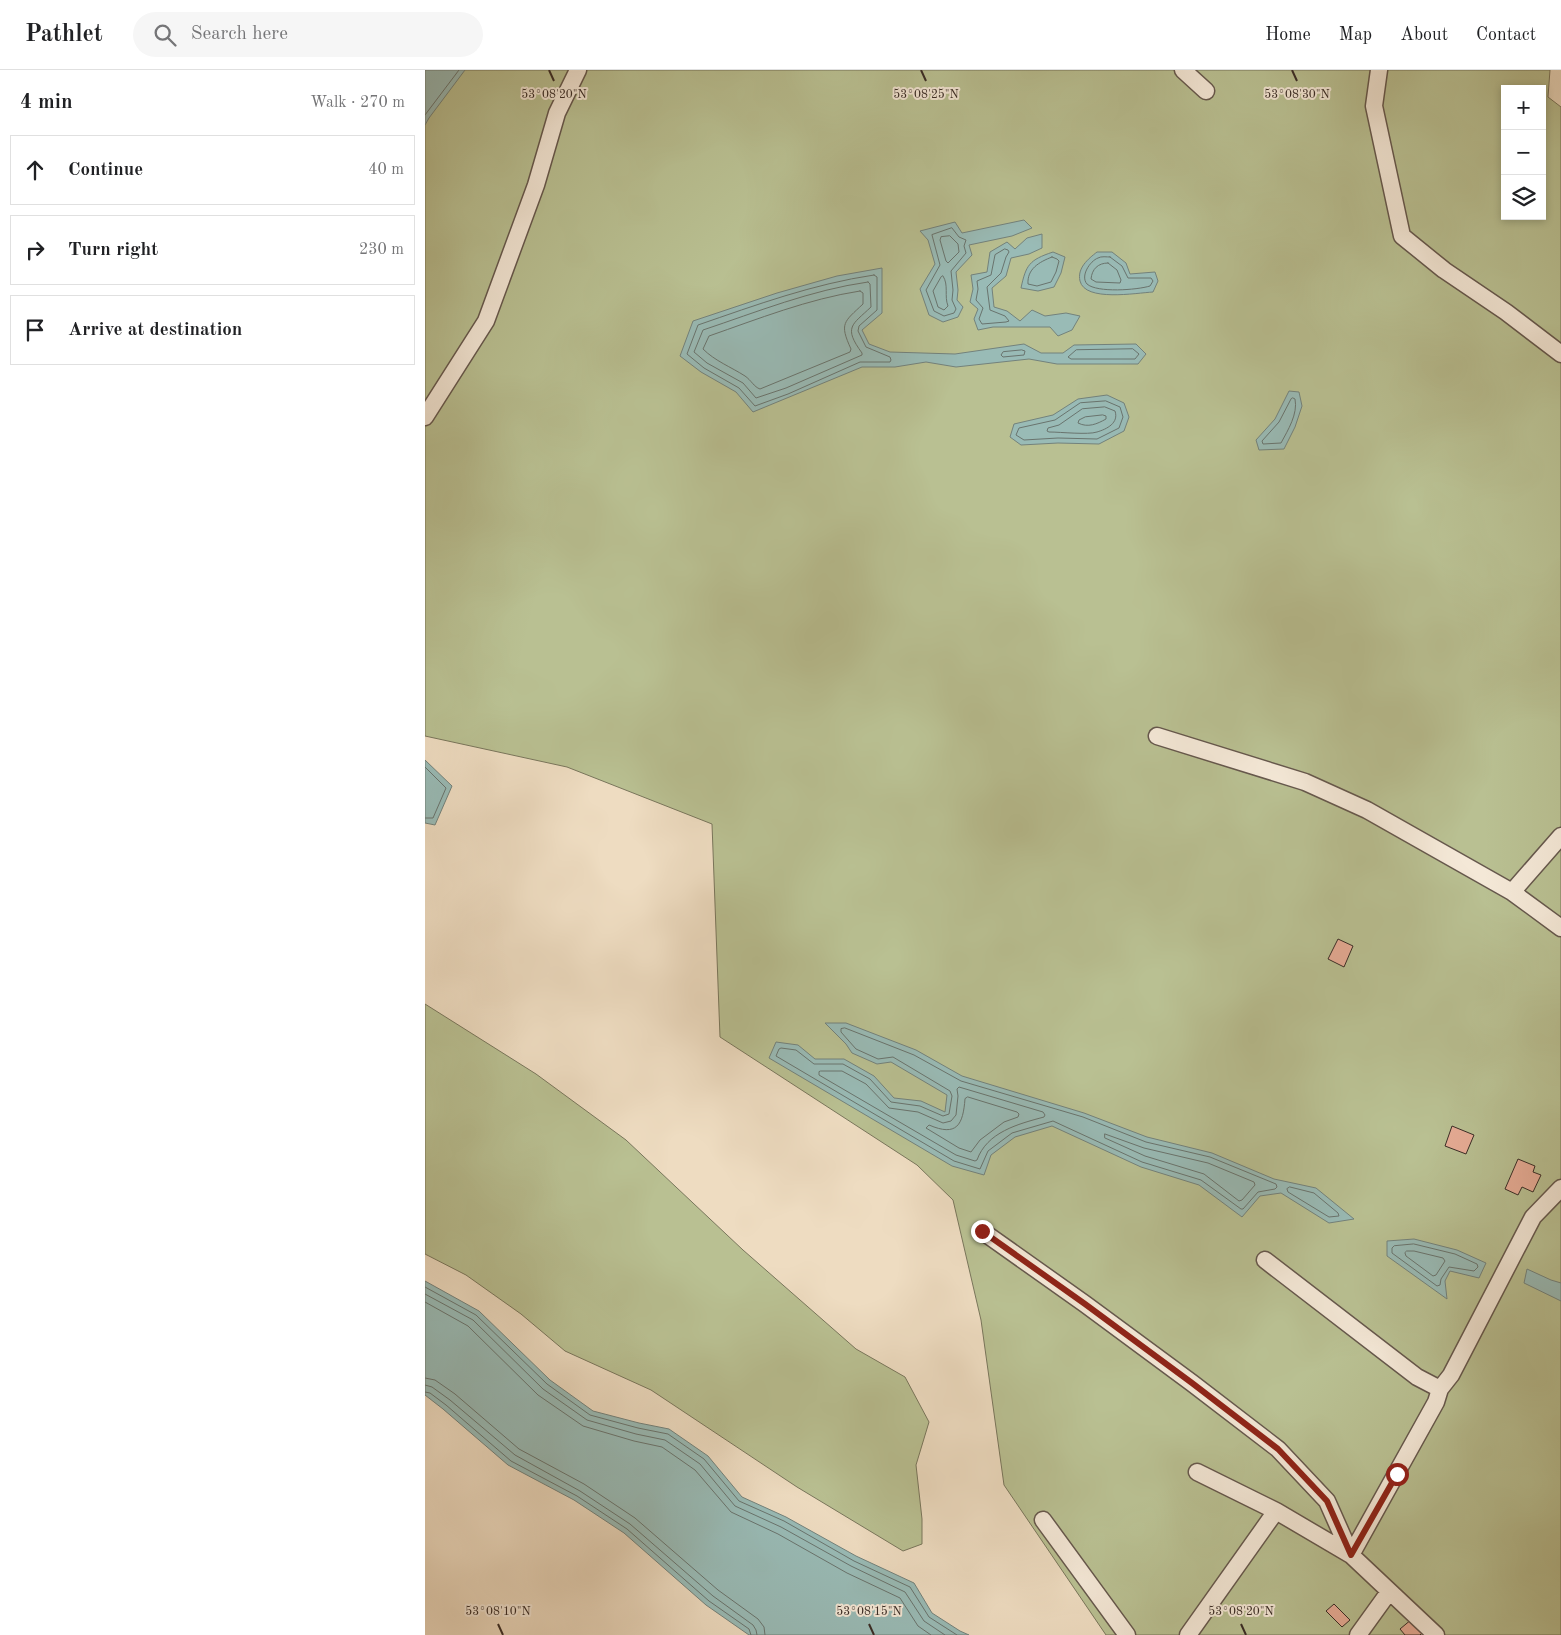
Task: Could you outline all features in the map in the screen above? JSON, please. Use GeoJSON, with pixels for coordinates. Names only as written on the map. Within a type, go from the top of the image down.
{"type":"FeatureCollection","features":[{"type":"Feature","properties":{"kind":"street"},"geometry":{"type":"LineString","coordinates":[[425,417],[486,321],[536,184],[557,113],[578,70]]}},
{"type":"Feature","properties":{"kind":"street"},"geometry":{"type":"LineString","coordinates":[[1183,70],[1206,91]]}},
{"type":"Feature","properties":{"kind":"street"},"geometry":{"type":"LineString","coordinates":[[1379,70],[1374,106],[1402,236],[1444,270],[1506,312],[1561,354]]}},
{"type":"Feature","properties":{"kind":"street"},"geometry":{"type":"LineString","coordinates":[[1157,736],[1305,782],[1367,810],[1512,892],[1561,928]]}},
{"type":"Feature","properties":{"kind":"street"},"geometry":{"type":"LineString","coordinates":[[1512,892],[1561,836]]}},
{"type":"Feature","properties":{"kind":"street"},"geometry":{"type":"LineString","coordinates":[[1351,1555],[1436,1402],[1440,1389],[1451,1375],[1533,1216],[1561,1188]]}},
{"type":"Feature","properties":{"kind":"street"},"geometry":{"type":"LineString","coordinates":[[982,1231],[1108,1321],[1278,1449],[1327,1501],[1351,1555]]}},
{"type":"Feature","properties":{"kind":"street"},"geometry":{"type":"LineString","coordinates":[[1265,1260],[1417,1377],[1440,1389]]}},
{"type":"Feature","properties":{"kind":"street"},"geometry":{"type":"LineString","coordinates":[[1197,1472],[1276,1511],[1351,1555],[1436,1635]]}},
{"type":"Feature","properties":{"kind":"street"},"geometry":{"type":"LineString","coordinates":[[1188,1635],[1276,1511]]}},
{"type":"Feature","properties":{"kind":"street"},"geometry":{"type":"LineString","coordinates":[[1043,1520],[1127,1635]]}},
{"type":"Feature","properties":{"kind":"street"},"geometry":{"type":"LineString","coordinates":[[1358,1635],[1389,1592]]}},
{"type":"Feature","properties":{"kind":"green space"},"geometry":{"type":"Polygon","coordinates":[[[425,70],[1550,70],[1548,97],[1561,107],[1561,1635],[1106,1635],[1004,1485],[981,1320],[953,1200],[917,1165],[720,1037],[712,824],[567,767],[425,736],[425,70]]]}},
{"type":"Feature","properties":{"kind":"green space"},"geometry":{"type":"Polygon","coordinates":[[[425,1004],[536,1074],[626,1140],[743,1250],[856,1349],[905,1377],[929,1422],[916,1465],[922,1519],[922,1544],[903,1551],[797,1487],[651,1390],[565,1351],[521,1314],[466,1275],[425,1254],[425,1004]]]}},
{"type":"Feature","properties":{"kind":"water"},"geometry":{"type":"Polygon","coordinates":[[[425,70],[465,70],[425,125],[425,70]]]}},
{"type":"Feature","properties":{"kind":"water"},"geometry":{"type":"Polygon","coordinates":[[[1024,220],[1032,228],[1012,236],[969,245],[972,255],[956,272],[957,300],[963,307],[958,317],[943,322],[929,315],[920,289],[935,264],[928,240],[920,231],[955,222],[962,233],[1024,220]]]}},
{"type":"Feature","properties":{"kind":"water"},"geometry":{"type":"Polygon","coordinates":[[[1042,234],[1042,248],[1029,254],[1011,258],[1006,276],[992,288],[994,307],[1007,311],[1020,321],[1032,310],[1045,316],[1066,313],[1080,316],[1072,330],[1058,336],[1050,327],[993,327],[978,330],[974,319],[978,309],[970,302],[973,289],[971,275],[987,272],[990,252],[1007,242],[1015,249],[1027,238],[1042,234]]]}},
{"type":"Feature","properties":{"kind":"water"},"geometry":{"type":"Polygon","coordinates":[[[1053,252],[1065,257],[1061,273],[1054,287],[1038,291],[1021,288],[1030,264],[1053,252]]]}},
{"type":"Feature","properties":{"kind":"water"},"geometry":{"type":"Polygon","coordinates":[[[1097,252],[1112,252],[1126,263],[1130,274],[1155,272],[1158,281],[1153,292],[1112,295],[1091,292],[1084,288],[1080,281],[1080,272],[1087,261],[1097,252]]]}},
{"type":"Feature","properties":{"kind":"water"},"geometry":{"type":"Polygon","coordinates":[[[882,268],[882,313],[862,330],[869,344],[890,352],[955,354],[1024,344],[1041,353],[1063,353],[1074,345],[1136,344],[1146,354],[1138,364],[1057,364],[1029,359],[956,367],[926,362],[895,367],[862,367],[753,412],[736,392],[701,372],[680,356],[693,321],[777,293],[837,276],[882,268]]]}},
{"type":"Feature","properties":{"kind":"water"},"geometry":{"type":"Polygon","coordinates":[[[1289,391],[1299,392],[1302,406],[1295,427],[1284,449],[1259,450],[1256,440],[1275,419],[1289,391]]]}},
{"type":"Feature","properties":{"kind":"water"},"geometry":{"type":"Polygon","coordinates":[[[1107,395],[1124,403],[1129,417],[1124,431],[1099,444],[1058,443],[1021,445],[1010,437],[1014,424],[1053,415],[1078,399],[1107,395]]]}},
{"type":"Feature","properties":{"kind":"water"},"geometry":{"type":"Polygon","coordinates":[[[425,760],[452,786],[435,825],[425,823],[425,760]]]}},
{"type":"Feature","properties":{"kind":"water"},"geometry":{"type":"Polygon","coordinates":[[[825,1023],[846,1023],[916,1050],[962,1076],[1084,1113],[1147,1137],[1212,1153],[1274,1179],[1316,1188],[1354,1219],[1329,1223],[1281,1193],[1260,1196],[1242,1217],[1199,1185],[1141,1167],[1052,1126],[1015,1137],[991,1155],[984,1175],[952,1166],[769,1058],[776,1042],[798,1045],[815,1059],[844,1059],[874,1076],[894,1098],[921,1101],[945,1112],[947,1095],[891,1062],[877,1064],[852,1053],[846,1044],[825,1023]]]}},
{"type":"Feature","properties":{"kind":"water"},"geometry":{"type":"Polygon","coordinates":[[[1414,1239],[1457,1250],[1486,1263],[1479,1278],[1450,1271],[1445,1281],[1447,1299],[1387,1256],[1387,1241],[1414,1239]]]}},
{"type":"Feature","properties":{"kind":"water"},"geometry":{"type":"Polygon","coordinates":[[[1527,1269],[1561,1283],[1561,1301],[1524,1283],[1527,1269]]]}},
{"type":"Feature","properties":{"kind":"water"},"geometry":{"type":"Polygon","coordinates":[[[425,1281],[479,1311],[550,1380],[593,1411],[669,1429],[708,1456],[742,1497],[786,1517],[856,1556],[914,1583],[932,1613],[969,1635],[749,1635],[706,1605],[624,1533],[574,1500],[508,1465],[425,1395],[425,1281]]]}},
{"type":"Feature","properties":{"kind":"building"},"geometry":{"type":"Polygon","coordinates":[[[1338,939],[1353,946],[1344,967],[1328,959],[1338,939]]]}},
{"type":"Feature","properties":{"kind":"building"},"geometry":{"type":"Polygon","coordinates":[[[1452,1126],[1474,1135],[1466,1154],[1445,1146],[1452,1126]]]}},
{"type":"Feature","properties":{"kind":"building"},"geometry":{"type":"Polygon","coordinates":[[[1518,1159],[1535,1166],[1533,1172],[1541,1175],[1533,1192],[1522,1187],[1518,1195],[1505,1189],[1518,1159]]]}},
{"type":"Feature","properties":{"kind":"building"},"geometry":{"type":"Polygon","coordinates":[[[1334,1604],[1350,1620],[1342,1627],[1326,1611],[1334,1604]]]}},
{"type":"Feature","properties":{"kind":"building"},"geometry":{"type":"Polygon","coordinates":[[[1412,1619],[1423,1632],[1420,1635],[1405,1635],[1400,1629],[1412,1619]]]}},
{"type":"Feature","properties":{"kind":"route"},"geometry":{"type":"LineString","coordinates":[[982,1231],[1085,1304],[1278,1449],[1327,1501],[1351,1555],[1397,1474]]}}]}
